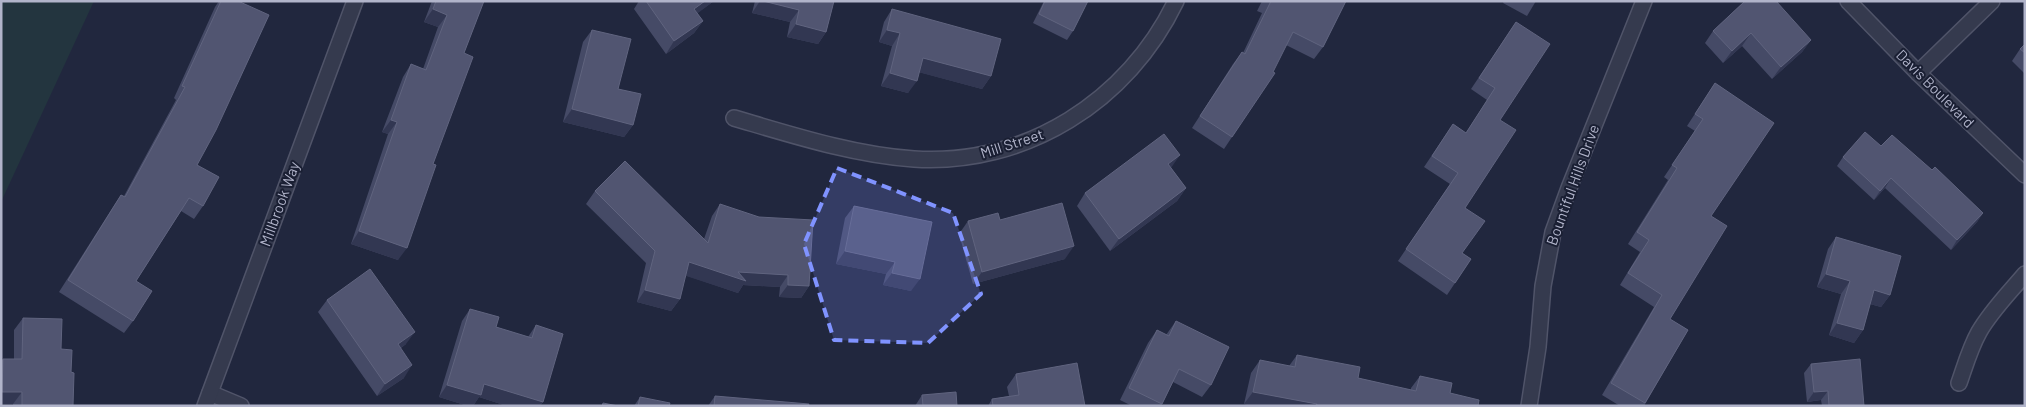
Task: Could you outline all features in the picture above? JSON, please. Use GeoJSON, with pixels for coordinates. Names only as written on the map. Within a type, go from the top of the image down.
{"type":"FeatureCollection","features":[{"type":"Feature","properties":{"kind":"street","name":"Millbrook Way"},"geometry":{"type":"LineString","coordinates":[[207,399],[355,1]]}},
{"type":"Feature","properties":{"kind":"street","name":"Mill Street"},"geometry":{"type":"LineString","coordinates":[[734,118],[807,140],[877,154],[913,159],[950,160],[986,155],[1024,144],[1062,126],[1094,105],[1121,80],[1146,51],[1166,22],[1176,1]]}},
{"type":"Feature","properties":{"kind":"street","name":"Bountiful Hills Drive"},"geometry":{"type":"LineString","coordinates":[[1530,406],[1538,347],[1543,286],[1553,232],[1568,188],[1644,1]]}},
{"type":"Feature","properties":{"kind":"street","name":"Davis Boulevard"},"geometry":{"type":"LineString","coordinates":[[1848,1],[1918,73],[2025,175]]}},
{"type":"Feature","properties":{"kind":"street"},"geometry":{"type":"LineString","coordinates":[[1918,73],[1992,1]]}},
{"type":"Feature","properties":{"kind":"street"},"geometry":{"type":"LineString","coordinates":[[1959,383],[1967,357],[1979,333],[1994,309],[2025,274]]}},
{"type":"Feature","properties":{"kind":"street"},"geometry":{"type":"LineString","coordinates":[[207,399],[240,406]]}},
{"type":"Feature","properties":{"kind":"highlighted area"},"geometry":{"type":"Polygon","coordinates":[[[837,168],[953,213],[981,294],[928,343],[834,340],[804,244],[837,168]]]}},
{"type":"Feature","properties":{"kind":"shaded area"},"geometry":{"type":"Polygon","coordinates":[[[1,1],[94,1],[1,202],[1,1]]]}},
{"type":"Feature","properties":{"kind":"building"},"geometry":{"type":"Polygon","coordinates":[[[221,1],[238,1],[269,15],[216,130],[197,165],[219,177],[203,206],[189,198],[136,281],[152,291],[133,321],[68,280],[121,195],[125,197],[185,87],[182,86],[221,1]]]}},
{"type":"Feature","properties":{"kind":"building"},"geometry":{"type":"Polygon","coordinates":[[[436,1],[484,1],[464,53],[473,57],[433,164],[436,165],[407,248],[359,231],[397,122],[391,120],[411,64],[426,70],[447,15],[433,9],[436,1]]]}},
{"type":"Feature","properties":{"kind":"building"},"geometry":{"type":"Polygon","coordinates":[[[646,1],[705,1],[694,9],[703,21],[674,41],[646,1]]]}},
{"type":"Feature","properties":{"kind":"building"},"geometry":{"type":"Polygon","coordinates":[[[763,1],[834,1],[826,32],[796,24],[799,10],[763,1]]]}},
{"type":"Feature","properties":{"kind":"building"},"geometry":{"type":"Polygon","coordinates":[[[1045,1],[1088,1],[1073,31],[1039,14],[1045,1]]]}},
{"type":"Feature","properties":{"kind":"building"},"geometry":{"type":"Polygon","coordinates":[[[1271,1],[1346,1],[1323,47],[1293,32],[1273,72],[1275,73],[1232,137],[1200,116],[1242,52],[1245,54],[1271,1]]]}},
{"type":"Feature","properties":{"kind":"building"},"geometry":{"type":"Polygon","coordinates":[[[1745,1],[1776,1],[1811,40],[1781,67],[1751,33],[1732,51],[1713,31],[1745,1]]]}},
{"type":"Feature","properties":{"kind":"building"},"geometry":{"type":"Polygon","coordinates":[[[892,9],[1001,39],[991,76],[923,58],[917,81],[890,73],[900,33],[887,30],[892,9]]]}},
{"type":"Feature","properties":{"kind":"building"},"geometry":{"type":"Polygon","coordinates":[[[1516,22],[1550,44],[1500,120],[1516,130],[1465,208],[1485,221],[1462,253],[1471,259],[1455,283],[1406,249],[1458,173],[1432,156],[1453,124],[1466,133],[1495,88],[1479,78],[1516,22]]]}},
{"type":"Feature","properties":{"kind":"building"},"geometry":{"type":"Polygon","coordinates":[[[592,30],[631,39],[618,89],[641,94],[633,125],[572,109],[592,30]]]}},
{"type":"Feature","properties":{"kind":"building"},"geometry":{"type":"Polygon","coordinates":[[[2025,44],[2025,53],[2020,49],[2025,44]]]}},
{"type":"Feature","properties":{"kind":"building"},"geometry":{"type":"Polygon","coordinates":[[[1715,83],[1774,123],[1711,216],[1727,226],[1670,319],[1688,330],[1645,403],[1611,383],[1662,295],[1628,273],[1649,240],[1637,232],[1677,168],[1672,165],[1703,119],[1695,114],[1715,83]]]}},
{"type":"Feature","properties":{"kind":"building"},"geometry":{"type":"Polygon","coordinates":[[[1865,132],[1881,146],[1892,135],[1932,170],[1935,167],[1983,213],[1957,240],[1891,178],[1880,191],[1843,157],[1865,132]]]}},
{"type":"Feature","properties":{"kind":"building"},"geometry":{"type":"Polygon","coordinates":[[[1164,134],[1180,155],[1168,164],[1186,188],[1119,239],[1085,193],[1164,134]]]}},
{"type":"Feature","properties":{"kind":"building"},"geometry":{"type":"Polygon","coordinates":[[[625,161],[708,243],[720,204],[759,217],[813,220],[809,286],[788,285],[788,275],[738,272],[746,281],[689,262],[680,299],[645,290],[655,251],[595,191],[625,161]]]}},
{"type":"Feature","properties":{"kind":"building"},"geometry":{"type":"Polygon","coordinates":[[[1062,203],[1074,246],[982,272],[968,221],[998,213],[1000,220],[1062,203]]]}},
{"type":"Feature","properties":{"kind":"building"},"geometry":{"type":"Polygon","coordinates":[[[854,206],[932,222],[920,279],[892,273],[895,262],[845,251],[854,206]]]}},
{"type":"Feature","properties":{"kind":"building"},"geometry":{"type":"Polygon","coordinates":[[[1836,237],[1901,256],[1890,295],[1874,290],[1863,330],[1837,323],[1850,281],[1826,274],[1836,237]]]}},
{"type":"Feature","properties":{"kind":"building"},"geometry":{"type":"Polygon","coordinates":[[[370,269],[415,332],[398,344],[412,365],[385,384],[327,300],[370,269]]]}},
{"type":"Feature","properties":{"kind":"building"},"geometry":{"type":"Polygon","coordinates":[[[470,309],[499,317],[496,327],[532,338],[536,325],[563,334],[543,402],[484,384],[481,395],[447,385],[470,309]]]}},
{"type":"Feature","properties":{"kind":"building"},"geometry":{"type":"Polygon","coordinates":[[[23,318],[62,319],[61,349],[72,350],[71,372],[74,373],[73,406],[22,406],[22,392],[2,392],[3,359],[22,359],[23,318]]]}},
{"type":"Feature","properties":{"kind":"building"},"geometry":{"type":"Polygon","coordinates":[[[1176,321],[1229,347],[1211,385],[1179,369],[1162,404],[1129,388],[1157,330],[1169,336],[1176,321]]]}},
{"type":"Feature","properties":{"kind":"building"},"geometry":{"type":"Polygon","coordinates":[[[1297,355],[1360,367],[1358,378],[1416,391],[1420,376],[1452,383],[1450,393],[1479,400],[1478,406],[1316,406],[1317,404],[1253,392],[1260,360],[1295,367],[1297,355]]]}},
{"type":"Feature","properties":{"kind":"building"},"geometry":{"type":"Polygon","coordinates":[[[1860,359],[1864,406],[1829,406],[1828,391],[1814,392],[1811,364],[1860,359]]]}},
{"type":"Feature","properties":{"kind":"building"},"geometry":{"type":"Polygon","coordinates":[[[1077,363],[1085,406],[993,406],[992,399],[1019,395],[1016,374],[1077,363]]]}},
{"type":"Feature","properties":{"kind":"building"},"geometry":{"type":"Polygon","coordinates":[[[956,392],[957,406],[923,406],[922,395],[956,392]]]}},
{"type":"Feature","properties":{"kind":"building"},"geometry":{"type":"Polygon","coordinates":[[[715,396],[809,404],[808,406],[714,406],[715,396]]]}},
{"type":"Feature","properties":{"kind":"building"},"geometry":{"type":"Polygon","coordinates":[[[640,397],[670,403],[669,406],[638,406],[640,397]]]}},
{"type":"Feature","properties":{"kind":"building"},"geometry":{"type":"Polygon","coordinates":[[[603,403],[618,406],[602,406],[603,403]]]}}]}
